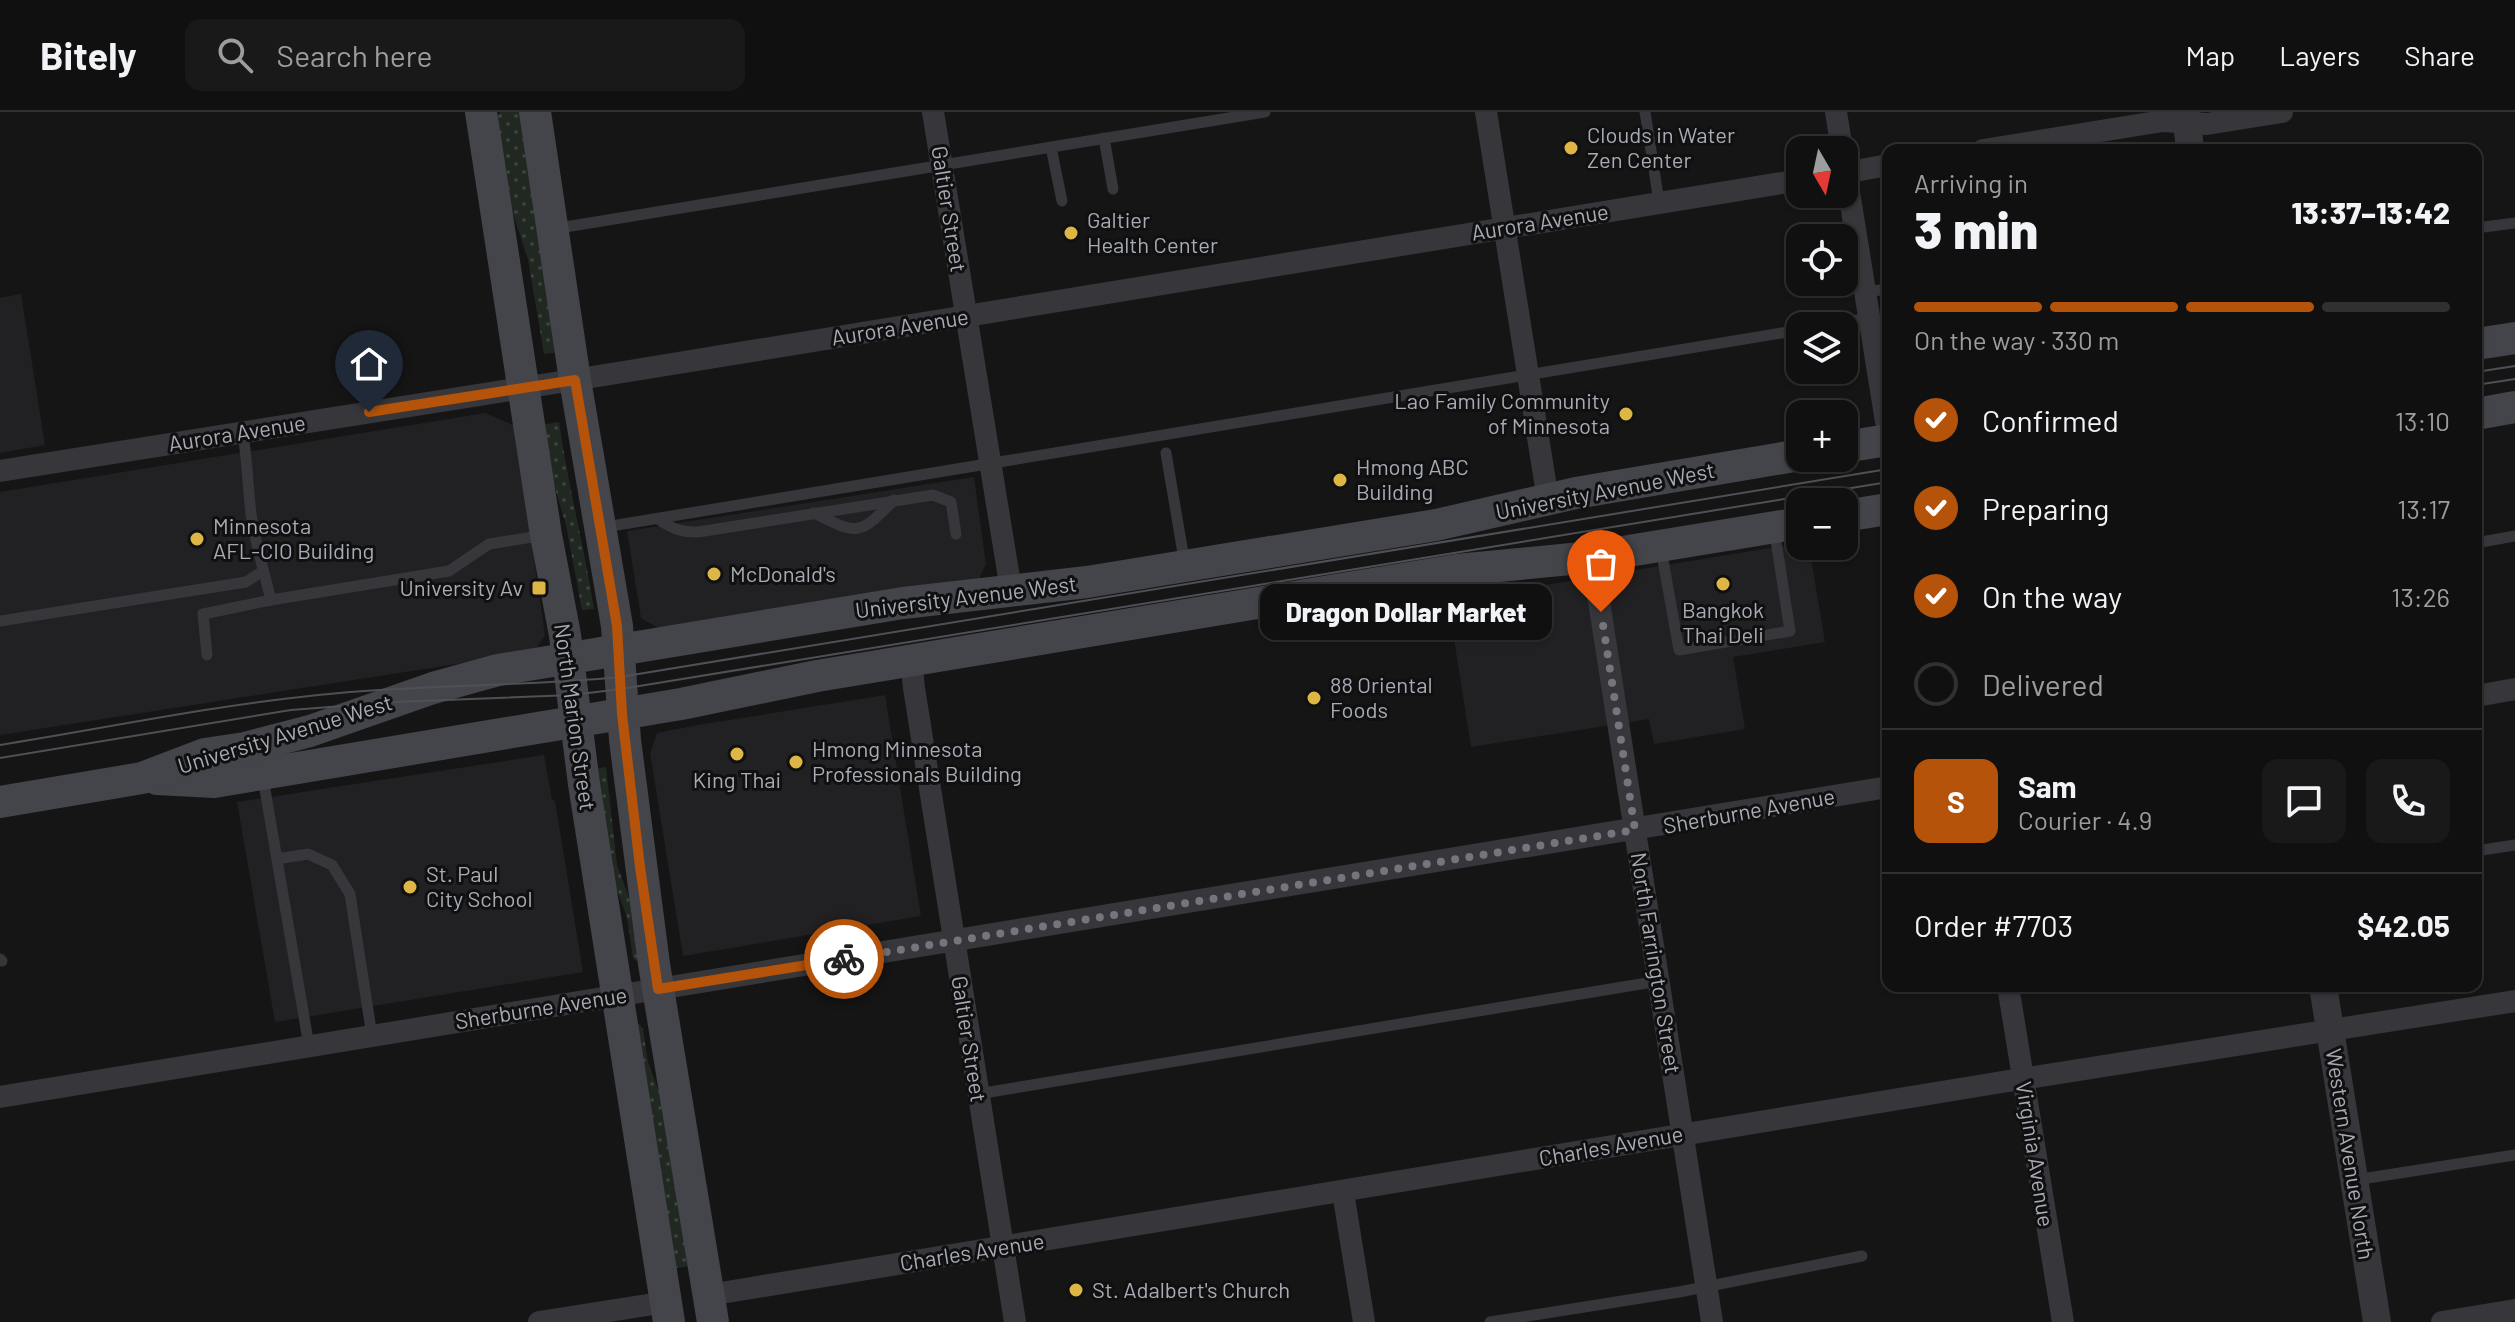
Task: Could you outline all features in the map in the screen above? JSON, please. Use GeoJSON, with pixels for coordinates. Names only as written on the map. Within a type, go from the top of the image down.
{"type":"FeatureCollection","features":[{"type":"Feature","properties":{"kind":"main road","name":"North Marion Street"},"geometry":{"type":"LineString","coordinates":[[481,112],[668,1312]]}},
{"type":"Feature","properties":{"kind":"main road","name":"North Marion Street"},"geometry":{"type":"LineString","coordinates":[[535,112],[575,380],[617,626],[622,714],[640,867],[711,1308]]}},
{"type":"Feature","properties":{"kind":"main road"},"geometry":{"type":"LineString","coordinates":[[2482,343],[2515,338]]}},
{"type":"Feature","properties":{"kind":"main road"},"geometry":{"type":"LineString","coordinates":[[2482,413],[2515,407]]}},
{"type":"Feature","properties":{"kind":"main road"},"geometry":{"type":"LineString","coordinates":[[1858,444],[1882,438]]}},
{"type":"Feature","properties":{"kind":"main road","name":"University Avenue West"},"geometry":{"type":"LineString","coordinates":[[0,802],[142,778],[205,754],[245,748],[310,731],[467,678],[568,656],[903,603],[1087,582],[1186,566],[1436,525],[1548,500],[1786,458]]}},
{"type":"Feature","properties":{"kind":"main road"},"geometry":{"type":"LineString","coordinates":[[1858,514],[1882,510]]}},
{"type":"Feature","properties":{"kind":"main road","name":"University Avenue West"},"geometry":{"type":"LineString","coordinates":[[142,778],[214,782],[622,714],[791,680],[1457,570],[1592,557],[1786,525]]}},
{"type":"Feature","properties":{"kind":"street","name":"Galtier Street"},"geometry":{"type":"LineString","coordinates":[[933,112],[1011,590]]}},
{"type":"Feature","properties":{"kind":"street"},"geometry":{"type":"LineString","coordinates":[[1486,112],[1548,500]]}},
{"type":"Feature","properties":{"kind":"street"},"geometry":{"type":"LineString","coordinates":[[1836,112],[1840,136]]}},
{"type":"Feature","properties":{"kind":"street"},"geometry":{"type":"LineString","coordinates":[[2020,144],[2163,121],[2188,128],[2282,112]]}},
{"type":"Feature","properties":{"kind":"street"},"geometry":{"type":"LineString","coordinates":[[1858,164],[1882,165]]}},
{"type":"Feature","properties":{"kind":"street","name":"Aurora Avenue"},"geometry":{"type":"LineString","coordinates":[[0,471],[1786,182]]}},
{"type":"Feature","properties":{"kind":"street"},"geometry":{"type":"LineString","coordinates":[[1851,208],[1882,399]]}},
{"type":"Feature","properties":{"kind":"street","name":"North Farrington Street"},"geometry":{"type":"LineString","coordinates":[[1592,557],[1712,1322]]}},
{"type":"Feature","properties":{"kind":"street","name":"Galtier Street"},"geometry":{"type":"LineString","coordinates":[[911,660],[1015,1322]]}},
{"type":"Feature","properties":{"kind":"street"},"geometry":{"type":"LineString","coordinates":[[2482,695],[2515,689]]}},
{"type":"Feature","properties":{"kind":"street","name":"Sherburne Avenue"},"geometry":{"type":"LineString","coordinates":[[0,1097],[1882,788]]}},
{"type":"Feature","properties":{"kind":"street","name":"Virginia Avenue"},"geometry":{"type":"LineString","coordinates":[[2009,992],[2063,1322]]}},
{"type":"Feature","properties":{"kind":"street","name":"Western Avenue North"},"geometry":{"type":"LineString","coordinates":[[2324,992],[2377,1322]]}},
{"type":"Feature","properties":{"kind":"street","name":"Charles Avenue"},"geometry":{"type":"LineString","coordinates":[[711,1308],[1003,1247],[2023,1078],[2515,1001]]}},
{"type":"Feature","properties":{"kind":"street"},"geometry":{"type":"LineString","coordinates":[[1343,1192],[1364,1322]]}},
{"type":"Feature","properties":{"kind":"street"},"geometry":{"type":"LineString","coordinates":[[2442,1322],[2515,1310]]}},
{"type":"Feature","properties":{"kind":"street"},"geometry":{"type":"LineString","coordinates":[[539,1322],[668,1312]]}},
{"type":"Feature","properties":{"kind":"lane"},"geometry":{"type":"LineString","coordinates":[[553,229],[1265,112]]}},
{"type":"Feature","properties":{"kind":"lane"},"geometry":{"type":"LineString","coordinates":[[1645,112],[1659,202]]}},
{"type":"Feature","properties":{"kind":"lane"},"geometry":{"type":"LineString","coordinates":[[1104,138],[1113,189]]}},
{"type":"Feature","properties":{"kind":"lane"},"geometry":{"type":"LineString","coordinates":[[1051,147],[1062,201]]}},
{"type":"Feature","properties":{"kind":"lane"},"geometry":{"type":"LineString","coordinates":[[2482,227],[2515,223]]}},
{"type":"Feature","properties":{"kind":"lane"},"geometry":{"type":"LineString","coordinates":[[1865,292],[1882,290]]}},
{"type":"Feature","properties":{"kind":"lane"},"geometry":{"type":"LineString","coordinates":[[1858,320],[1869,318]]}},
{"type":"Feature","properties":{"kind":"lane"},"geometry":{"type":"LineString","coordinates":[[600,528],[1786,332]]}},
{"type":"Feature","properties":{"kind":"lane"},"geometry":{"type":"LineString","coordinates":[[243,433],[251,511],[260,562],[271,600]]}},
{"type":"Feature","properties":{"kind":"lane"},"geometry":{"type":"LineString","coordinates":[[1166,453],[1186,566]]}},
{"type":"Feature","properties":{"kind":"lane"},"geometry":{"type":"LineString","coordinates":[[658,519],[688,533],[925,495],[943,497],[951,502],[956,534]]}},
{"type":"Feature","properties":{"kind":"lane"},"geometry":{"type":"LineString","coordinates":[[814,513],[842,527],[858,529],[870,524],[895,500]]}},
{"type":"Feature","properties":{"kind":"lane"},"geometry":{"type":"LineString","coordinates":[[207,655],[203,614],[449,571],[489,544],[546,535]]}},
{"type":"Feature","properties":{"kind":"lane"},"geometry":{"type":"LineString","coordinates":[[2482,542],[2515,536]]}},
{"type":"Feature","properties":{"kind":"lane"},"geometry":{"type":"LineString","coordinates":[[1661,546],[1679,650],[1790,631],[1788,560]]}},
{"type":"Feature","properties":{"kind":"lane"},"geometry":{"type":"LineString","coordinates":[[0,621],[246,582],[263,571]]}},
{"type":"Feature","properties":{"kind":"lane"},"geometry":{"type":"LineString","coordinates":[[262,774],[309,1046]]}},
{"type":"Feature","properties":{"kind":"lane"},"geometry":{"type":"LineString","coordinates":[[2482,850],[2515,845]]}},
{"type":"Feature","properties":{"kind":"lane"},"geometry":{"type":"LineString","coordinates":[[277,859],[308,854],[332,865],[350,894],[372,1036]]}},
{"type":"Feature","properties":{"kind":"lane"},"geometry":{"type":"LineString","coordinates":[[978,1094],[1659,981]]}},
{"type":"Feature","properties":{"kind":"lane"},"geometry":{"type":"LineString","coordinates":[[2354,1181],[2515,1155]]}},
{"type":"Feature","properties":{"kind":"lane"},"geometry":{"type":"LineString","coordinates":[[1490,1322],[1862,1256]]}},
{"type":"Feature","properties":{"kind":"shaded area"},"geometry":{"type":"Polygon","coordinates":[[[500,112],[524,112],[562,352],[544,354],[528,259],[505,190],[496,118],[500,112]]]}},
{"type":"Feature","properties":{"kind":"shaded area"},"geometry":{"type":"Polygon","coordinates":[[[21,294],[45,445],[0,453],[0,298],[21,294]]]}},
{"type":"Feature","properties":{"kind":"shaded area"},"geometry":{"type":"Polygon","coordinates":[[[485,413],[515,426],[545,635],[534,652],[0,735],[0,492],[485,413]]]}},
{"type":"Feature","properties":{"kind":"shaded area"},"geometry":{"type":"Polygon","coordinates":[[[559,422],[594,609],[582,610],[566,525],[549,468],[541,425],[559,422]]]}},
{"type":"Feature","properties":{"kind":"shaded area"},"geometry":{"type":"Polygon","coordinates":[[[974,477],[986,564],[979,579],[660,629],[641,618],[627,531],[974,477]]]}},
{"type":"Feature","properties":{"kind":"shaded area"},"geometry":{"type":"Polygon","coordinates":[[[1786,545],[1786,560],[1811,560],[1825,642],[1733,657],[1745,729],[1654,744],[1649,719],[1471,747],[1448,601],[1786,545]]]}},
{"type":"Feature","properties":{"kind":"shaded area"},"geometry":{"type":"Polygon","coordinates":[[[885,695],[921,916],[683,956],[650,753],[657,733],[885,695]]]}},
{"type":"Feature","properties":{"kind":"shaded area","name":"St. Paul City School"},"geometry":{"type":"Polygon","coordinates":[[[544,755],[552,800],[555,801],[583,972],[275,1022],[237,802],[544,755]]]}},
{"type":"Feature","properties":{"kind":"shaded area"},"geometry":{"type":"Polygon","coordinates":[[[606,767],[617,865],[631,903],[637,961],[633,958],[627,917],[611,874],[595,769],[606,767]]]}},
{"type":"Feature","properties":{"kind":"shaded area"},"geometry":{"type":"Polygon","coordinates":[[[639,1024],[643,1029],[648,1062],[664,1105],[690,1266],[676,1268],[639,1024]]]}},
{"type":"Feature","properties":{"kind":"tram line"},"geometry":{"type":"LineString","coordinates":[[2482,371],[2515,366]]}},
{"type":"Feature","properties":{"kind":"tram line"},"geometry":{"type":"LineString","coordinates":[[2482,384],[2515,379]]}},
{"type":"Feature","properties":{"kind":"tram line"},"geometry":{"type":"LineString","coordinates":[[0,745],[198,711],[318,695],[620,677],[1882,470]]}},
{"type":"Feature","properties":{"kind":"tram line"},"geometry":{"type":"LineString","coordinates":[[0,758],[291,710],[394,702],[572,695],[621,689],[1882,483]]}},
{"type":"Feature","properties":{"kind":"way so far"},"geometry":{"type":"LineString","coordinates":[[844,959],[1635,830],[1601,612]]}},
{"type":"Feature","properties":{"kind":"place","name":"Clouds in Water Zen Center"},"geometry":{"type":"Point","coordinates":[1571,148]}},
{"type":"Feature","properties":{"kind":"place","name":"Galtier Health Center"},"geometry":{"type":"Point","coordinates":[1071,233]}},
{"type":"Feature","properties":{"kind":"place","name":"Lao Family Community of Minnesota"},"geometry":{"type":"Point","coordinates":[1626,414]}},
{"type":"Feature","properties":{"kind":"place","name":"Hmong ABC Building"},"geometry":{"type":"Point","coordinates":[1340,480]}},
{"type":"Feature","properties":{"kind":"place","name":"Minnesota AFL-CIO Building"},"geometry":{"type":"Point","coordinates":[197,539]}},
{"type":"Feature","properties":{"kind":"place","name":"McDonald's"},"geometry":{"type":"Point","coordinates":[714,574]}},
{"type":"Feature","properties":{"kind":"place","name":"Bangkok Thai Deli"},"geometry":{"type":"Point","coordinates":[1723,584]}},
{"type":"Feature","properties":{"kind":"place","name":"University Av"},"geometry":{"type":"Point","coordinates":[539,588]}},
{"type":"Feature","properties":{"kind":"place","name":"Dragon Dollar Market"},"geometry":{"type":"Point","coordinates":[1601,612]}},
{"type":"Feature","properties":{"kind":"place","name":"88 Oriental Foods"},"geometry":{"type":"Point","coordinates":[1314,698]}},
{"type":"Feature","properties":{"kind":"place","name":"King Thai"},"geometry":{"type":"Point","coordinates":[737,754]}},
{"type":"Feature","properties":{"kind":"place","name":"Hmong Minnesota Professionals Building"},"geometry":{"type":"Point","coordinates":[796,762]}},
{"type":"Feature","properties":{"kind":"place","name":"St. Paul City School"},"geometry":{"type":"Point","coordinates":[410,887]}},
{"type":"Feature","properties":{"kind":"place","name":"St. Adalbert's Church"},"geometry":{"type":"Point","coordinates":[1076,1290]}},
{"type":"Feature","properties":{"kind":"route"},"geometry":{"type":"LineString","coordinates":[[369,412],[575,380],[617,626],[622,714],[658,989],[844,959]]}}]}
